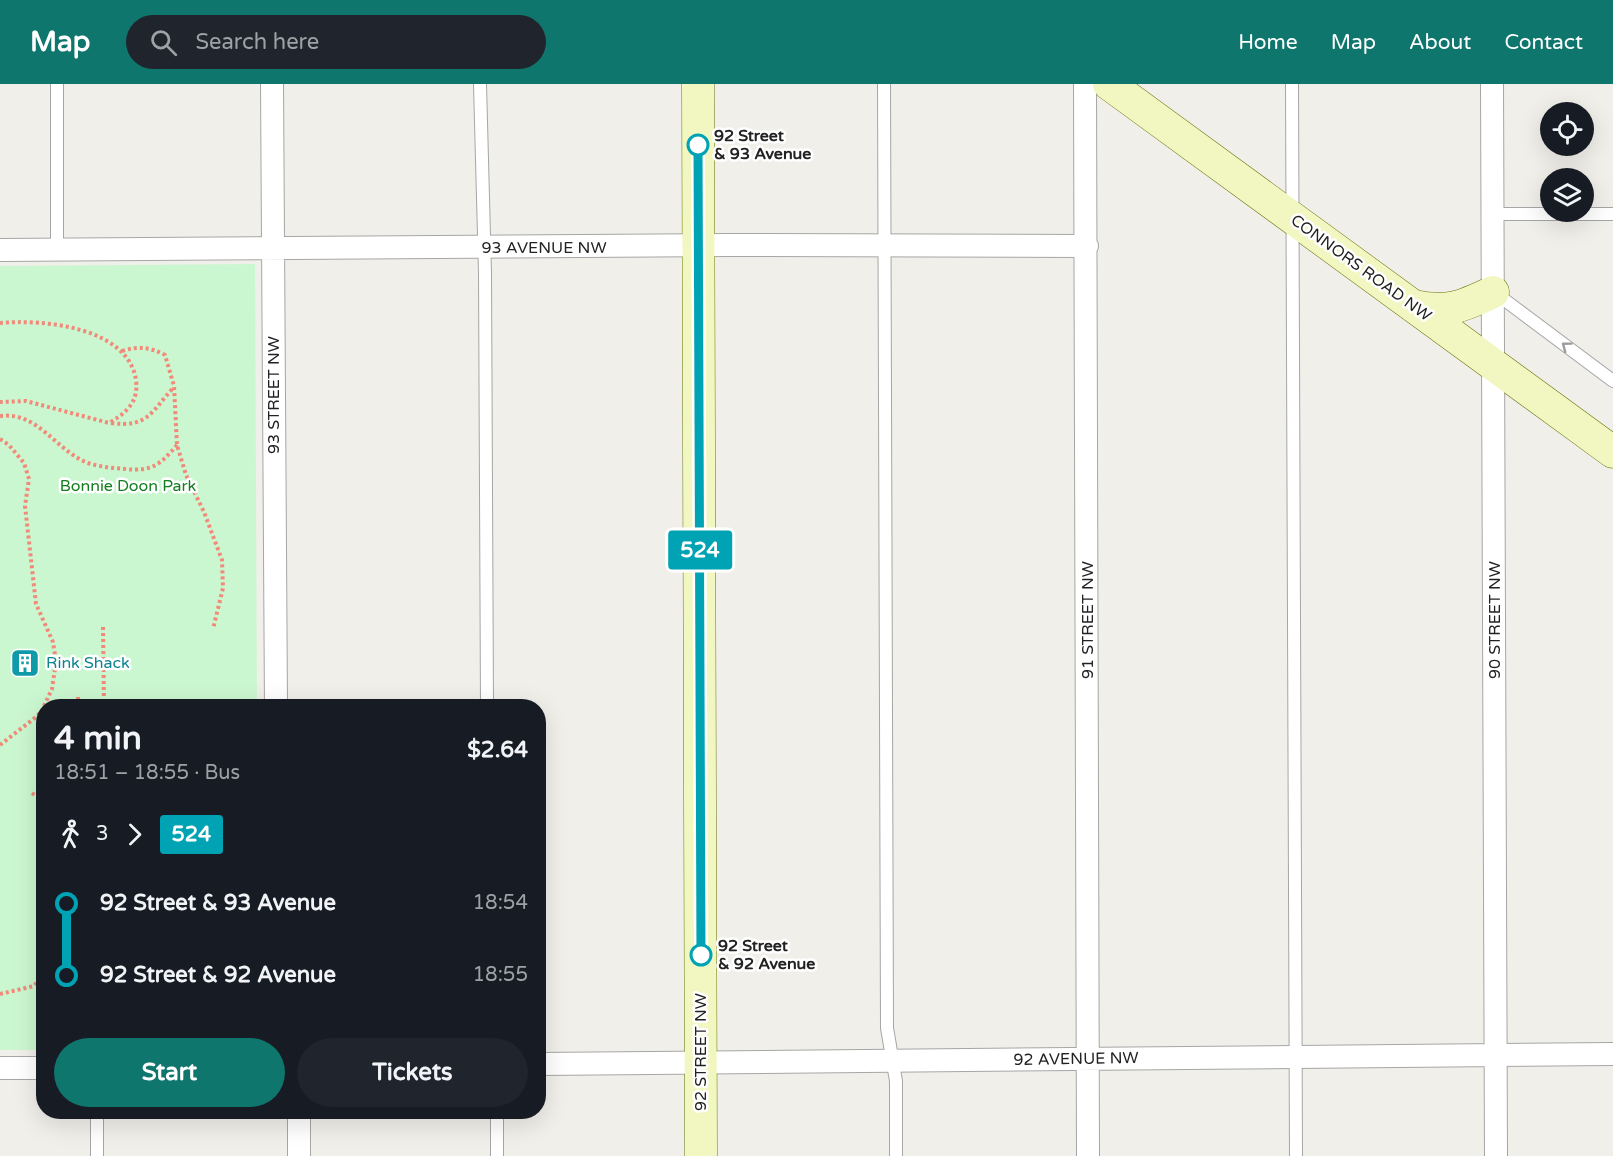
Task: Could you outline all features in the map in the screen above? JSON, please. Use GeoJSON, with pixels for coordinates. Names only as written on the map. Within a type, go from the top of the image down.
{"type":"FeatureCollection","features":[{"type":"Feature","properties":{"kind":"street","name":"93 STREET NW"},"geometry":{"type":"LineString","coordinates":[[272,84],[276,699]]}},
{"type":"Feature","properties":{"kind":"street","name":"92 STREET NW"},"geometry":{"type":"LineString","coordinates":[[698,84],[701,1156]]}},
{"type":"Feature","properties":{"kind":"street","name":"91 STREET NW"},"geometry":{"type":"LineString","coordinates":[[1085,84],[1088,1156]]}},
{"type":"Feature","properties":{"kind":"street","name":"CONNORS ROAD NW"},"geometry":{"type":"LineString","coordinates":[[1109,84],[1613,452]]}},
{"type":"Feature","properties":{"kind":"street","name":"90 STREET NW"},"geometry":{"type":"LineString","coordinates":[[1492,84],[1496,1156]]}},
{"type":"Feature","properties":{"kind":"street","name":"93 AVENUE NW"},"geometry":{"type":"LineString","coordinates":[[0,250],[1087,246]]}},
{"type":"Feature","properties":{"kind":"street"},"geometry":{"type":"LineString","coordinates":[[1413,306],[1440,311],[1460,308],[1493,292]]}},
{"type":"Feature","properties":{"kind":"street","name":"92 AVENUE NW"},"geometry":{"type":"LineString","coordinates":[[546,1064],[1613,1054]]}},
{"type":"Feature","properties":{"kind":"street"},"geometry":{"type":"LineString","coordinates":[[0,1068],[36,1068]]}},
{"type":"Feature","properties":{"kind":"street"},"geometry":{"type":"LineString","coordinates":[[299,1119],[299,1156]]}},
{"type":"Feature","properties":{"kind":"lane"},"geometry":{"type":"LineString","coordinates":[[57,84],[57,250]]}},
{"type":"Feature","properties":{"kind":"lane"},"geometry":{"type":"LineString","coordinates":[[480,84],[484,248],[487,699]]}},
{"type":"Feature","properties":{"kind":"lane"},"geometry":{"type":"LineString","coordinates":[[884,84],[886,1016],[896,1081],[896,1156]]}},
{"type":"Feature","properties":{"kind":"lane"},"geometry":{"type":"LineString","coordinates":[[1292,84],[1296,1156]]}},
{"type":"Feature","properties":{"kind":"lane"},"geometry":{"type":"LineString","coordinates":[[1492,214],[1613,214]]}},
{"type":"Feature","properties":{"kind":"lane"},"geometry":{"type":"LineString","coordinates":[[1493,292],[1613,381]]}},
{"type":"Feature","properties":{"kind":"lane"},"geometry":{"type":"LineString","coordinates":[[97,1119],[97,1156]]}},
{"type":"Feature","properties":{"kind":"lane"},"geometry":{"type":"LineString","coordinates":[[497,1119],[497,1156]]}},
{"type":"Feature","properties":{"kind":"path"},"geometry":{"type":"LineString","coordinates":[[0,323],[24,321],[73,328],[105,340],[122,351],[134,369],[137,386],[134,402],[123,415],[109,423]]}},
{"type":"Feature","properties":{"kind":"path"},"geometry":{"type":"LineString","coordinates":[[122,351],[134,347],[152,349],[165,355],[174,386],[177,445],[186,475],[204,512],[222,560],[223,588],[213,629]]}},
{"type":"Feature","properties":{"kind":"path"},"geometry":{"type":"LineString","coordinates":[[0,402],[26,401],[109,423],[130,425],[146,419],[174,386]]}},
{"type":"Feature","properties":{"kind":"path"},"geometry":{"type":"LineString","coordinates":[[0,416],[12,415],[33,423],[87,463],[111,468],[135,470],[157,466],[177,445]]}},
{"type":"Feature","properties":{"kind":"path"},"geometry":{"type":"LineString","coordinates":[[0,439],[9,445],[24,463],[29,479],[25,506],[36,604],[53,642],[56,662],[52,688],[47,699]]}},
{"type":"Feature","properties":{"kind":"path"},"geometry":{"type":"LineString","coordinates":[[104,627],[104,699]]}},
{"type":"Feature","properties":{"kind":"path"},"geometry":{"type":"LineString","coordinates":[[0,745],[36,717]]}},
{"type":"Feature","properties":{"kind":"path"},"geometry":{"type":"LineString","coordinates":[[32,793],[36,796]]}},
{"type":"Feature","properties":{"kind":"path"},"geometry":{"type":"LineString","coordinates":[[0,994],[34,986],[36,983]]}},
{"type":"Feature","properties":{"kind":"green space","name":"Bonnie Doon Park"},"geometry":{"type":"Polygon","coordinates":[[[255,264],[257,699],[36,699],[36,1050],[0,1050],[0,266],[255,264]]]}},
{"type":"Feature","properties":{"kind":"bus line","name":"524"},"geometry":{"type":"LineString","coordinates":[[698,145],[701,955]]}},
{"type":"Feature","properties":{"kind":"place","name":"92 Street & 93 Avenue"},"geometry":{"type":"Point","coordinates":[698,145]}},
{"type":"Feature","properties":{"kind":"place","name":"Rink Shack"},"geometry":{"type":"Point","coordinates":[25,663]}},
{"type":"Feature","properties":{"kind":"place","name":"92 Street & 92 Avenue"},"geometry":{"type":"Point","coordinates":[701,955]}}]}
